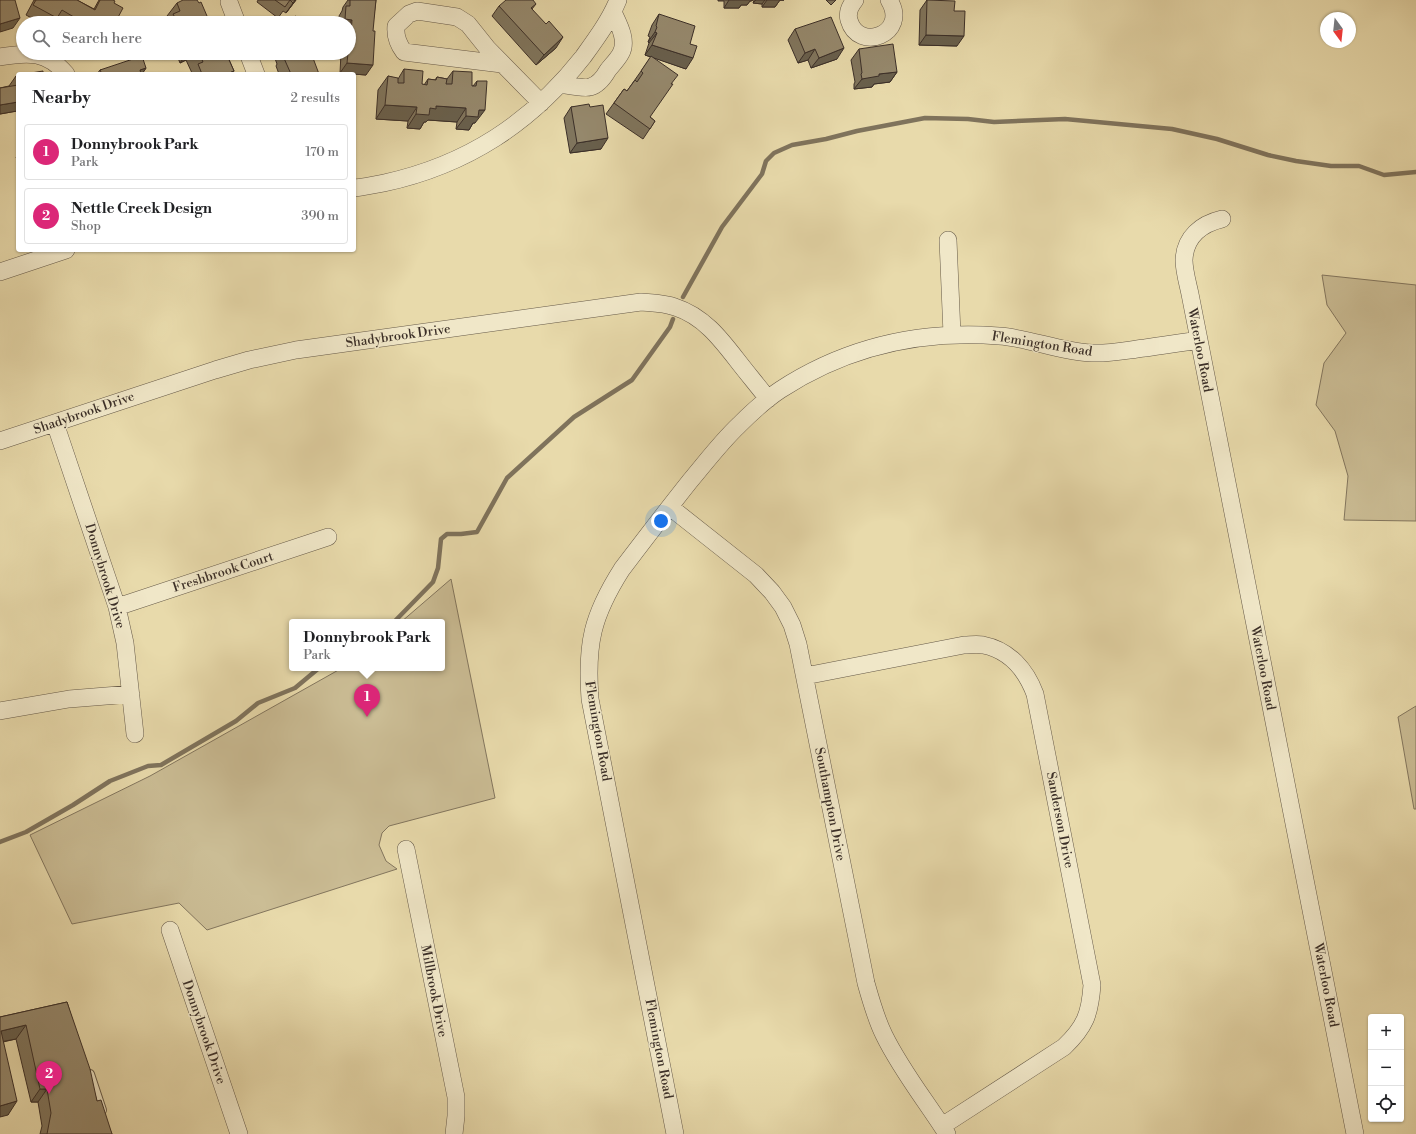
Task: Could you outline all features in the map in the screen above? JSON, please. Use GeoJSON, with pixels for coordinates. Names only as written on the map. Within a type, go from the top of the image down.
{"type":"FeatureCollection","features":[{"type":"Feature","properties":{"kind":"street"},"geometry":{"type":"LineString","coordinates":[[855,0],[849,11],[850,23],[860,35],[868,38],[877,37],[887,32],[892,25],[894,12],[889,0]]}},
{"type":"Feature","properties":{"kind":"street"},"geometry":{"type":"LineString","coordinates":[[230,1],[235,16]]}},
{"type":"Feature","properties":{"kind":"street"},"geometry":{"type":"LineString","coordinates":[[560,84],[588,88],[594,86],[602,79],[622,52],[624,45],[623,38],[615,6]]}},
{"type":"Feature","properties":{"kind":"street"},"geometry":{"type":"LineString","coordinates":[[356,188],[410,177],[461,157],[488,143],[516,124],[541,104],[560,84],[589,48],[615,6]]}},
{"type":"Feature","properties":{"kind":"street"},"geometry":{"type":"LineString","coordinates":[[502,64],[404,52],[399,45],[395,33],[396,26],[409,14],[418,11],[457,17],[468,24],[488,49],[541,104]]}},
{"type":"Feature","properties":{"kind":"street"},"geometry":{"type":"LineString","coordinates":[[0,57],[16,55]]}},
{"type":"Feature","properties":{"kind":"street"},"geometry":{"type":"LineString","coordinates":[[51,60],[64,72]]}},
{"type":"Feature","properties":{"kind":"street"},"geometry":{"type":"LineString","coordinates":[[251,60],[255,72]]}},
{"type":"Feature","properties":{"kind":"street","name":"Waterloo Road"},"geometry":{"type":"LineString","coordinates":[[1222,219],[1210,222],[1199,229],[1187,246],[1184,261],[1355,1134]]}},
{"type":"Feature","properties":{"kind":"street"},"geometry":{"type":"LineString","coordinates":[[948,240],[952,334]]}},
{"type":"Feature","properties":{"kind":"street"},"geometry":{"type":"LineString","coordinates":[[0,272],[60,252]]}},
{"type":"Feature","properties":{"kind":"street","name":"Shadybrook Drive"},"geometry":{"type":"LineString","coordinates":[[0,441],[249,360],[296,350],[642,302],[675,306],[692,314],[703,322],[716,334],[768,399]]}},
{"type":"Feature","properties":{"kind":"street","name":"Flemington Road"},"geometry":{"type":"LineString","coordinates":[[676,1134],[590,699],[588,675],[589,651],[593,628],[599,610],[609,589],[622,569],[720,444],[738,425],[780,390],[822,367],[864,350],[906,340],[952,334],[1000,336],[1024,339],[1062,349],[1092,353],[1122,352],[1199,340]]}},
{"type":"Feature","properties":{"kind":"street","name":"Donnybrook Drive"},"geometry":{"type":"LineString","coordinates":[[55,424],[117,607],[125,643],[135,734]]}},
{"type":"Feature","properties":{"kind":"street","name":"Southampton Drive"},"geometry":{"type":"LineString","coordinates":[[670,507],[756,575],[772,592],[783,607],[792,625],[805,676],[866,983],[884,1035],[897,1059],[944,1130]]}},
{"type":"Feature","properties":{"kind":"street","name":"Freshbrook Court"},"geometry":{"type":"LineString","coordinates":[[117,607],[328,536]]}},
{"type":"Feature","properties":{"kind":"street","name":"Sanderson Drive"},"geometry":{"type":"LineString","coordinates":[[805,676],[964,645],[981,644],[995,649],[1011,658],[1021,668],[1031,683],[1035,694],[1092,984],[1091,1003],[1084,1024],[1064,1047],[944,1130]]}},
{"type":"Feature","properties":{"kind":"street"},"geometry":{"type":"LineString","coordinates":[[0,711],[69,699],[131,694]]}},
{"type":"Feature","properties":{"kind":"street","name":"Millbrook Drive"},"geometry":{"type":"LineString","coordinates":[[406,849],[456,1096],[454,1134]]}},
{"type":"Feature","properties":{"kind":"street","name":"Donnybrook Drive"},"geometry":{"type":"LineString","coordinates":[[170,930],[238,1134]]}},
{"type":"Feature","properties":{"kind":"lane"},"geometry":{"type":"LineString","coordinates":[[88,1069],[106,1120]]}},
{"type":"Feature","properties":{"kind":"shaded area"},"geometry":{"type":"Polygon","coordinates":[[[1322,275],[1416,285],[1416,521],[1344,520],[1348,476],[1335,431],[1316,405],[1324,363],[1346,333],[1327,305],[1322,275]]]}},
{"type":"Feature","properties":{"kind":"shaded area"},"geometry":{"type":"Polygon","coordinates":[[[451,579],[495,798],[389,826],[382,833],[379,845],[386,861],[397,869],[207,930],[179,903],[72,924],[30,835],[150,776],[337,671],[445,671],[445,619],[404,619],[451,579]]]}},
{"type":"Feature","properties":{"kind":"shaded area"},"geometry":{"type":"Polygon","coordinates":[[[1416,706],[1416,809],[1414,809],[1398,717],[1416,706]]]}},
{"type":"Feature","properties":{"kind":"building"},"geometry":{"type":"Polygon","coordinates":[[[0,0],[15,0],[19,16],[16,16],[16,19],[0,24],[0,0]]]}},
{"type":"Feature","properties":{"kind":"building"},"geometry":{"type":"Polygon","coordinates":[[[36,0],[77,0],[95,10],[100,0],[113,0],[115,1],[114,3],[123,8],[119,16],[72,16],[62,10],[58,16],[53,16],[33,5],[36,0]]]}},
{"type":"Feature","properties":{"kind":"building"},"geometry":{"type":"Polygon","coordinates":[[[183,0],[197,0],[199,3],[201,2],[207,16],[174,16],[173,14],[180,11],[177,3],[183,0]]]}},
{"type":"Feature","properties":{"kind":"building"},"geometry":{"type":"Polygon","coordinates":[[[275,0],[290,0],[285,7],[275,0]]]}},
{"type":"Feature","properties":{"kind":"building"},"geometry":{"type":"Polygon","coordinates":[[[350,0],[376,0],[373,31],[375,31],[373,65],[347,63],[347,60],[356,60],[356,16],[345,16],[346,6],[350,6],[350,0]]]}},
{"type":"Feature","properties":{"kind":"building"},"geometry":{"type":"Polygon","coordinates":[[[506,0],[533,0],[536,4],[531,8],[546,24],[549,21],[563,37],[544,55],[499,6],[506,0]]]}},
{"type":"Feature","properties":{"kind":"building"},"geometry":{"type":"Polygon","coordinates":[[[927,0],[955,1],[954,11],[965,11],[964,36],[926,35],[927,0]]]}},
{"type":"Feature","properties":{"kind":"building"},"geometry":{"type":"Polygon","coordinates":[[[659,14],[695,26],[690,44],[697,46],[693,58],[652,45],[657,33],[655,32],[659,14]]]}},
{"type":"Feature","properties":{"kind":"building"},"geometry":{"type":"Polygon","coordinates":[[[831,17],[844,48],[819,58],[815,49],[805,53],[795,29],[831,17]]]}},
{"type":"Feature","properties":{"kind":"building"},"geometry":{"type":"Polygon","coordinates":[[[893,44],[897,72],[879,74],[879,76],[862,79],[859,49],[893,44]]]}},
{"type":"Feature","properties":{"kind":"building"},"geometry":{"type":"Polygon","coordinates":[[[651,56],[678,75],[650,117],[655,121],[650,129],[614,103],[624,89],[627,91],[635,80],[637,82],[643,73],[641,71],[651,56]]]}},
{"type":"Feature","properties":{"kind":"building"},"geometry":{"type":"Polygon","coordinates":[[[130,60],[143,60],[146,68],[140,70],[140,72],[101,72],[100,70],[130,60]]]}},
{"type":"Feature","properties":{"kind":"building"},"geometry":{"type":"Polygon","coordinates":[[[202,60],[229,60],[234,71],[201,72],[198,64],[203,62],[202,60]]]}},
{"type":"Feature","properties":{"kind":"building"},"geometry":{"type":"Polygon","coordinates":[[[285,60],[314,60],[318,72],[290,72],[285,60]]]}},
{"type":"Feature","properties":{"kind":"building"},"geometry":{"type":"Polygon","coordinates":[[[404,69],[423,71],[422,84],[427,85],[428,79],[436,80],[437,77],[447,79],[446,84],[452,84],[453,71],[472,72],[472,86],[476,86],[477,81],[487,81],[485,110],[479,110],[478,117],[466,116],[466,108],[436,106],[436,109],[430,108],[429,115],[416,114],[417,107],[385,105],[388,76],[398,78],[398,83],[404,83],[404,69]]]}},
{"type":"Feature","properties":{"kind":"building"},"geometry":{"type":"Polygon","coordinates":[[[16,85],[16,102],[0,105],[0,88],[16,85]]]}},
{"type":"Feature","properties":{"kind":"building"},"geometry":{"type":"Polygon","coordinates":[[[589,104],[590,107],[603,105],[608,138],[577,143],[571,107],[589,104]]]}},
{"type":"Feature","properties":{"kind":"building"},"geometry":{"type":"Polygon","coordinates":[[[67,1002],[90,1069],[97,1101],[101,1100],[112,1134],[47,1134],[51,1113],[47,1089],[40,1089],[26,1025],[1,1031],[17,1101],[0,1106],[0,1017],[67,1002]]]}},
{"type":"Feature","properties":{"kind":"waterway"},"geometry":{"type":"LineString","coordinates":[[683,297],[722,227],[762,174],[766,161],[774,153],[792,145],[925,118],[968,119],[994,122],[1065,119],[1172,129],[1217,139],[1268,155],[1296,161],[1331,166],[1359,166],[1384,175],[1416,172]]}},
{"type":"Feature","properties":{"kind":"waterway"},"geometry":{"type":"LineString","coordinates":[[397,619],[433,582],[438,568],[441,539],[447,534],[477,532],[507,478],[574,417],[632,380],[670,327],[673,319]]}},
{"type":"Feature","properties":{"kind":"waterway"},"geometry":{"type":"LineString","coordinates":[[0,842],[26,832],[73,805],[110,781],[148,766],[161,765],[236,721],[258,703],[295,688],[315,671]]}},
{"type":"Feature","properties":{"kind":"place","name":"Donnybrook Park"},"geometry":{"type":"Point","coordinates":[367,717]}},
{"type":"Feature","properties":{"kind":"place","name":"Nettle Creek Design"},"geometry":{"type":"Point","coordinates":[49,1094]}}]}
